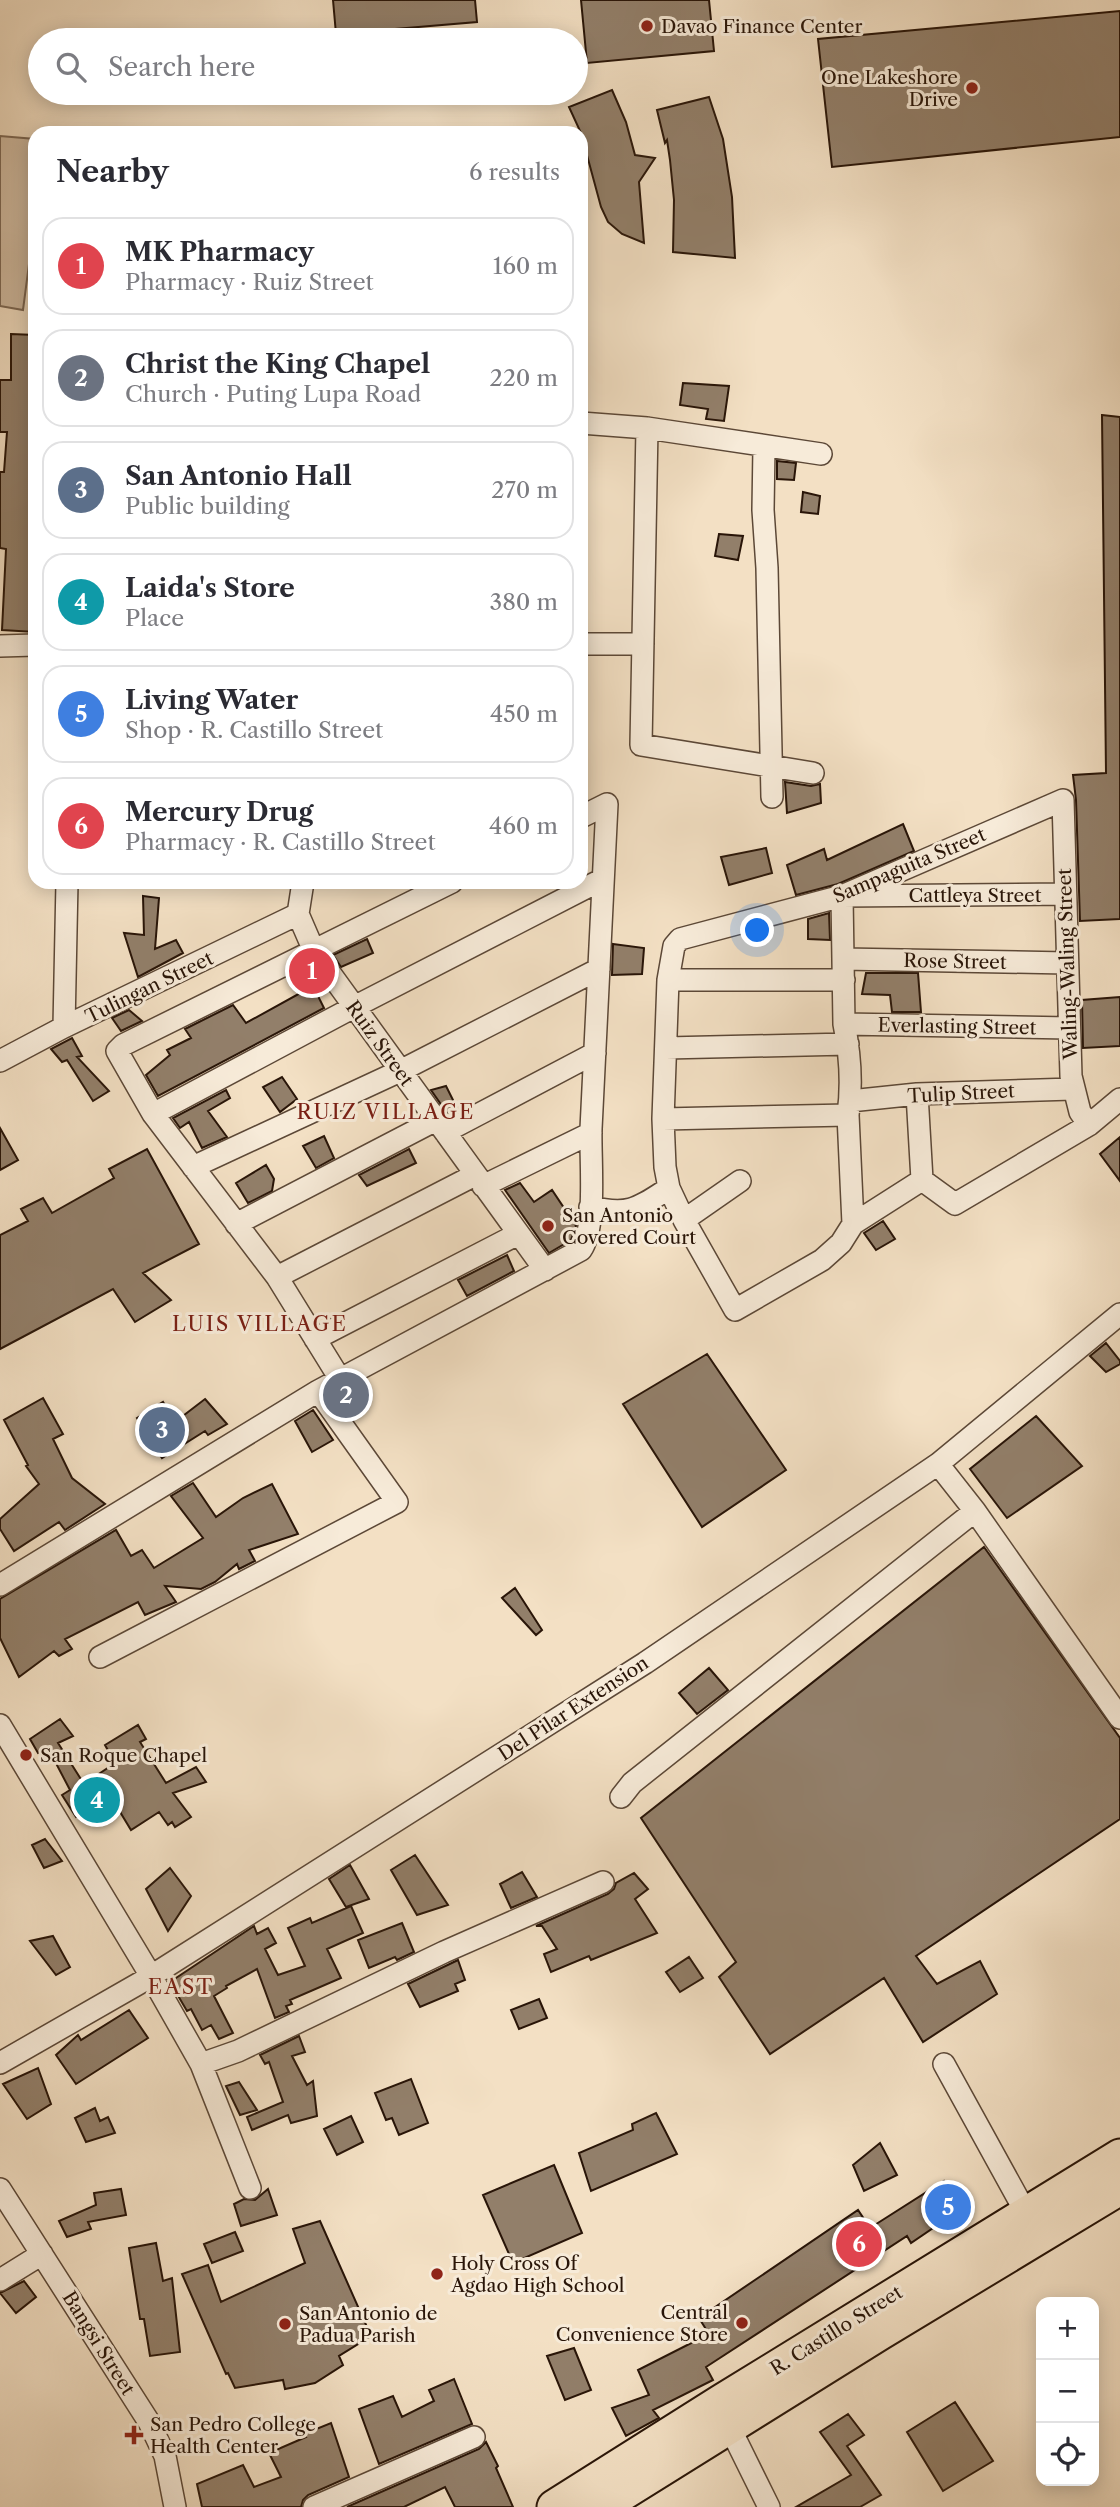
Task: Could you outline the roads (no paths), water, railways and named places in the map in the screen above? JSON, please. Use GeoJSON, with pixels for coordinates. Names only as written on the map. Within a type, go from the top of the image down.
{"type":"FeatureCollection","features":[{"type":"Feature","properties":{"kind":"main road","name":"R. Castillo Street"},"geometry":{"type":"LineString","coordinates":[[873,2322],[1026,2213],[1120,2156]]}},
{"type":"Feature","properties":{"kind":"main road","name":"R. Castillo Street"},"geometry":{"type":"LineString","coordinates":[[554,2507],[724,2415],[873,2322],[1120,2188]]}},
{"type":"Feature","properties":{"kind":"main road","name":"R. Castillo Street"},"geometry":{"type":"LineString","coordinates":[[601,2507],[724,2415]]}},
{"type":"Feature","properties":{"kind":"street"},"geometry":{"type":"LineString","coordinates":[[588,424],[647,428],[821,454]]}},
{"type":"Feature","properties":{"kind":"street"},"geometry":{"type":"LineString","coordinates":[[647,428],[641,745],[813,773]]}},
{"type":"Feature","properties":{"kind":"street"},"geometry":{"type":"LineString","coordinates":[[764,447],[763,510],[767,568],[772,797]]}},
{"type":"Feature","properties":{"kind":"street"},"geometry":{"type":"LineString","coordinates":[[588,644],[643,643]]}},
{"type":"Feature","properties":{"kind":"street"},"geometry":{"type":"LineString","coordinates":[[0,646],[28,645]]}},
{"type":"Feature","properties":{"kind":"street","name":"Waling-Waling Street"},"geometry":{"type":"LineString","coordinates":[[1063,800],[1072,1089],[1080,1112],[1089,1125]]}},
{"type":"Feature","properties":{"kind":"street","name":"Sampaguita Street"},"geometry":{"type":"LineString","coordinates":[[668,980],[674,946],[680,939],[842,896],[1063,800]]}},
{"type":"Feature","properties":{"kind":"street"},"geometry":{"type":"LineString","coordinates":[[0,1585],[318,1391],[581,1250],[588,1238],[590,1207],[591,1133],[607,804],[588,814]]}},
{"type":"Feature","properties":{"kind":"street"},"geometry":{"type":"LineString","coordinates":[[588,887],[603,879]]}},
{"type":"Feature","properties":{"kind":"street"},"geometry":{"type":"LineString","coordinates":[[64,1027],[67,889]]}},
{"type":"Feature","properties":{"kind":"street"},"geometry":{"type":"LineString","coordinates":[[299,914],[302,889]]}},
{"type":"Feature","properties":{"kind":"street"},"geometry":{"type":"LineString","coordinates":[[340,1379],[277,1277],[153,1114],[117,1051],[123,1045],[438,889]]}},
{"type":"Feature","properties":{"kind":"street"},"geometry":{"type":"LineString","coordinates":[[153,1114],[584,889]]}},
{"type":"Feature","properties":{"kind":"street","name":"Cattleya Street"},"geometry":{"type":"LineString","coordinates":[[842,896],[1065,894]]}},
{"type":"Feature","properties":{"kind":"street"},"geometry":{"type":"LineString","coordinates":[[842,896],[853,1224]]}},
{"type":"Feature","properties":{"kind":"street","name":"Ruiz Street"},"geometry":{"type":"LineString","coordinates":[[299,914],[314,951],[545,1270]]}},
{"type":"Feature","properties":{"kind":"street","name":"Tulingan Street"},"geometry":{"type":"LineString","coordinates":[[0,1061],[64,1027],[299,914]]}},
{"type":"Feature","properties":{"kind":"street","name":"Rose Street"},"geometry":{"type":"LineString","coordinates":[[668,980],[844,970],[1067,963]]}},
{"type":"Feature","properties":{"kind":"street"},"geometry":{"type":"LineString","coordinates":[[193,1167],[400,1071],[599,969]]}},
{"type":"Feature","properties":{"kind":"street"},"geometry":{"type":"LineString","coordinates":[[668,980],[663,1119],[665,1167],[669,1188],[735,1310],[822,1259],[841,1243],[853,1224],[922,1180]]}},
{"type":"Feature","properties":{"kind":"street","name":"Everlasting Street"},"geometry":{"type":"LineString","coordinates":[[666,1048],[846,1034],[1069,1028]]}},
{"type":"Feature","properties":{"kind":"street"},"geometry":{"type":"LineString","coordinates":[[236,1224],[595,1053]]}},
{"type":"Feature","properties":{"kind":"street","name":"Tulip Street"},"geometry":{"type":"LineString","coordinates":[[663,1119],[849,1108],[917,1094],[1072,1089]]}},
{"type":"Feature","properties":{"kind":"street"},"geometry":{"type":"LineString","coordinates":[[917,1094],[922,1180]]}},
{"type":"Feature","properties":{"kind":"street"},"geometry":{"type":"LineString","coordinates":[[922,1180],[955,1204],[1089,1125],[1120,1099]]}},
{"type":"Feature","properties":{"kind":"street"},"geometry":{"type":"LineString","coordinates":[[277,1277],[479,1181],[591,1133]]}},
{"type":"Feature","properties":{"kind":"street"},"geometry":{"type":"LineString","coordinates":[[684,1220],[740,1181]]}},
{"type":"Feature","properties":{"kind":"street"},"geometry":{"type":"LineString","coordinates":[[590,1207],[613,1212],[626,1211],[645,1204],[669,1188]]}},
{"type":"Feature","properties":{"kind":"street"},"geometry":{"type":"LineString","coordinates":[[315,1339],[518,1234]]}},
{"type":"Feature","properties":{"kind":"street","name":"Del Pilar Extension"},"geometry":{"type":"LineString","coordinates":[[0,2063],[151,1976],[645,1663],[938,1464],[1120,1314]]}},
{"type":"Feature","properties":{"kind":"street"},"geometry":{"type":"LineString","coordinates":[[100,1657],[397,1502],[318,1391]]}},
{"type":"Feature","properties":{"kind":"street"},"geometry":{"type":"LineString","coordinates":[[938,1464],[975,1511],[1120,1718]]}},
{"type":"Feature","properties":{"kind":"street"},"geometry":{"type":"LineString","coordinates":[[621,1797],[632,1783],[975,1511]]}},
{"type":"Feature","properties":{"kind":"street"},"geometry":{"type":"LineString","coordinates":[[0,1725],[201,2064],[250,2188]]}},
{"type":"Feature","properties":{"kind":"street"},"geometry":{"type":"LineString","coordinates":[[201,2064],[238,2052],[444,1952],[603,1882]]}},
{"type":"Feature","properties":{"kind":"street"},"geometry":{"type":"LineString","coordinates":[[944,2064],[1026,2213]]}},
{"type":"Feature","properties":{"kind":"street","name":"Bangsi Street"},"geometry":{"type":"LineString","coordinates":[[0,2189],[158,2439],[170,2473],[175,2507]]}},
{"type":"Feature","properties":{"kind":"street"},"geometry":{"type":"LineString","coordinates":[[0,2280],[42,2254]]}},
{"type":"Feature","properties":{"kind":"street"},"geometry":{"type":"LineString","coordinates":[[724,2415],[769,2507]]}},
{"type":"Feature","properties":{"kind":"street"},"geometry":{"type":"LineString","coordinates":[[314,2507],[474,2437]]}},
{"type":"Feature","properties":{"kind":"place","name":"Davao Finance Center"},"geometry":{"type":"Point","coordinates":[647,26]}},
{"type":"Feature","properties":{"kind":"place","name":"One Lakeshore Drive"},"geometry":{"type":"Point","coordinates":[972,88]}},
{"type":"Feature","properties":{"kind":"place","name":"MK Pharmacy"},"geometry":{"type":"Point","coordinates":[312,971]}},
{"type":"Feature","properties":{"kind":"place","name":"San Antonio Covered Court"},"geometry":{"type":"Point","coordinates":[548,1226]}},
{"type":"Feature","properties":{"kind":"place","name":"Christ the King Chapel"},"geometry":{"type":"Point","coordinates":[346,1395]}},
{"type":"Feature","properties":{"kind":"place","name":"San Antonio Hall"},"geometry":{"type":"Point","coordinates":[162,1430]}},
{"type":"Feature","properties":{"kind":"place","name":"San Roque Chapel"},"geometry":{"type":"Point","coordinates":[26,1755]}},
{"type":"Feature","properties":{"kind":"place","name":"Laida's Store"},"geometry":{"type":"Point","coordinates":[97,1800]}},
{"type":"Feature","properties":{"kind":"place","name":"Living Water"},"geometry":{"type":"Point","coordinates":[948,2207]}},
{"type":"Feature","properties":{"kind":"place","name":"Mercury Drug"},"geometry":{"type":"Point","coordinates":[859,2244]}},
{"type":"Feature","properties":{"kind":"place","name":"Holy Cross Of Agdao High School"},"geometry":{"type":"Point","coordinates":[437,2274]}},
{"type":"Feature","properties":{"kind":"place","name":"Central Convenience Store"},"geometry":{"type":"Point","coordinates":[742,2323]}},
{"type":"Feature","properties":{"kind":"place","name":"San Antonio de Padua Parish"},"geometry":{"type":"Point","coordinates":[285,2324]}},
{"type":"Feature","properties":{"kind":"place","name":"San Pedro College Health Center"},"geometry":{"type":"Point","coordinates":[134,2435]}},
{"type":"Feature","properties":{"kind":"district","name":"RUIZ VILLAGE"},"geometry":{"type":"Point","coordinates":[386,1112]}},
{"type":"Feature","properties":{"kind":"district","name":"LUIS VILLAGE"},"geometry":{"type":"Point","coordinates":[260,1324]}},
{"type":"Feature","properties":{"kind":"district","name":"EAST"},"geometry":{"type":"Point","coordinates":[181,1987]}}]}
